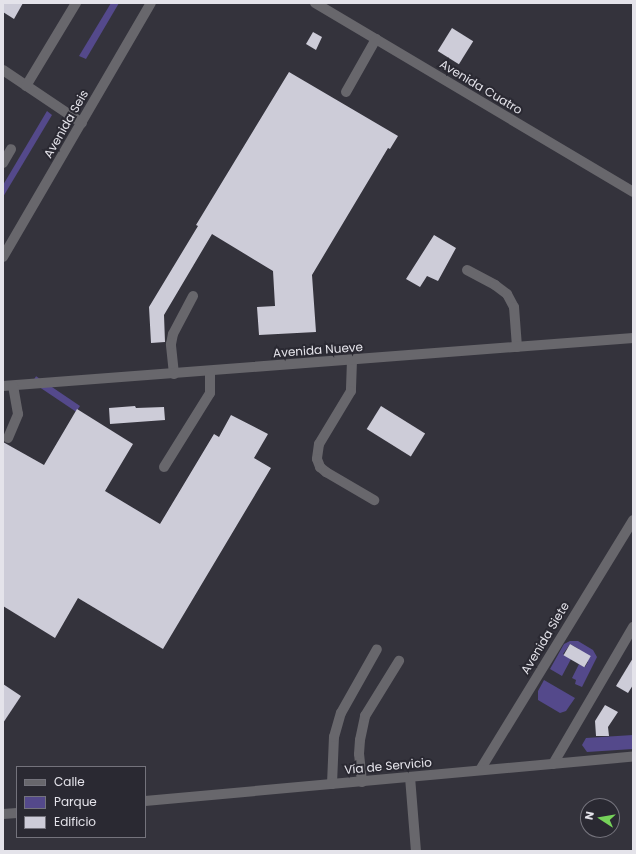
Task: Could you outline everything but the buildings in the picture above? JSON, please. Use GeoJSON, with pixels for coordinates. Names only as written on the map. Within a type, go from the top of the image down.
{"type":"FeatureCollection","features":[{"type":"Feature","properties":{"kind":"street"},"geometry":{"type":"LineString","coordinates":[[26,86],[76,3]]}},
{"type":"Feature","properties":{"kind":"street","name":"Avenida Seis"},"geometry":{"type":"LineString","coordinates":[[3,257],[151,3]]}},
{"type":"Feature","properties":{"kind":"street","name":"Avenida Cuatro"},"geometry":{"type":"LineString","coordinates":[[315,3],[633,192]]}},
{"type":"Feature","properties":{"kind":"street"},"geometry":{"type":"LineString","coordinates":[[346,92],[376,39]]}},
{"type":"Feature","properties":{"kind":"street"},"geometry":{"type":"LineString","coordinates":[[3,70],[82,123]]}},
{"type":"Feature","properties":{"kind":"street"},"geometry":{"type":"LineString","coordinates":[[3,163],[11,149]]}},
{"type":"Feature","properties":{"kind":"street"},"geometry":{"type":"LineString","coordinates":[[467,270],[507,294],[514,307],[517,347]]}},
{"type":"Feature","properties":{"kind":"street"},"geometry":{"type":"LineString","coordinates":[[174,374],[172,344],[173,334],[193,296]]}},
{"type":"Feature","properties":{"kind":"street","name":"Avenida Nueve"},"geometry":{"type":"LineString","coordinates":[[6,387],[633,338]]}},
{"type":"Feature","properties":{"kind":"street"},"geometry":{"type":"LineString","coordinates":[[352,360],[351,391],[319,444],[317,459],[320,467],[326,472],[374,500]]}},
{"type":"Feature","properties":{"kind":"street"},"geometry":{"type":"LineString","coordinates":[[164,467],[210,393],[210,371]]}},
{"type":"Feature","properties":{"kind":"street"},"geometry":{"type":"LineString","coordinates":[[6,387],[18,414],[8,438]]}},
{"type":"Feature","properties":{"kind":"street","name":"Avenida Siete"},"geometry":{"type":"LineString","coordinates":[[480,770],[633,520]]}},
{"type":"Feature","properties":{"kind":"street"},"geometry":{"type":"LineString","coordinates":[[553,764],[633,627]]}},
{"type":"Feature","properties":{"kind":"street"},"geometry":{"type":"LineString","coordinates":[[332,784],[334,737],[340,713],[377,649]]}},
{"type":"Feature","properties":{"kind":"street"},"geometry":{"type":"LineString","coordinates":[[362,782],[359,754],[365,716],[399,661]]}},
{"type":"Feature","properties":{"kind":"street","name":"Vía de Servicio"},"geometry":{"type":"LineString","coordinates":[[146,801],[633,757]]}},
{"type":"Feature","properties":{"kind":"street"},"geometry":{"type":"LineString","coordinates":[[410,777],[416,851]]}},
{"type":"Feature","properties":{"kind":"street"},"geometry":{"type":"LineString","coordinates":[[3,814],[16,813]]}},
{"type":"Feature","properties":{"kind":"green space"},"geometry":{"type":"Polygon","coordinates":[[[111,3],[119,3],[86,59],[79,56],[111,3]]]}},
{"type":"Feature","properties":{"kind":"green space"},"geometry":{"type":"Polygon","coordinates":[[[47,111],[52,115],[3,197],[3,185],[47,111]]]}},
{"type":"Feature","properties":{"kind":"green space"},"geometry":{"type":"Polygon","coordinates":[[[36,376],[80,406],[76,412],[32,382],[36,376]]]}},
{"type":"Feature","properties":{"kind":"green space"},"geometry":{"type":"Polygon","coordinates":[[[570,641],[578,641],[593,650],[597,657],[582,687],[575,684],[576,680],[572,678],[579,664],[585,667],[588,662],[577,656],[579,649],[570,644],[563,654],[571,659],[562,676],[550,669],[564,644],[570,641]]]}},
{"type":"Feature","properties":{"kind":"green space"},"geometry":{"type":"Polygon","coordinates":[[[544,680],[575,698],[566,711],[560,713],[538,700],[538,691],[544,680]]]}},
{"type":"Feature","properties":{"kind":"green space"},"geometry":{"type":"Polygon","coordinates":[[[633,735],[633,749],[587,752],[582,745],[586,738],[633,735]]]}}]}
